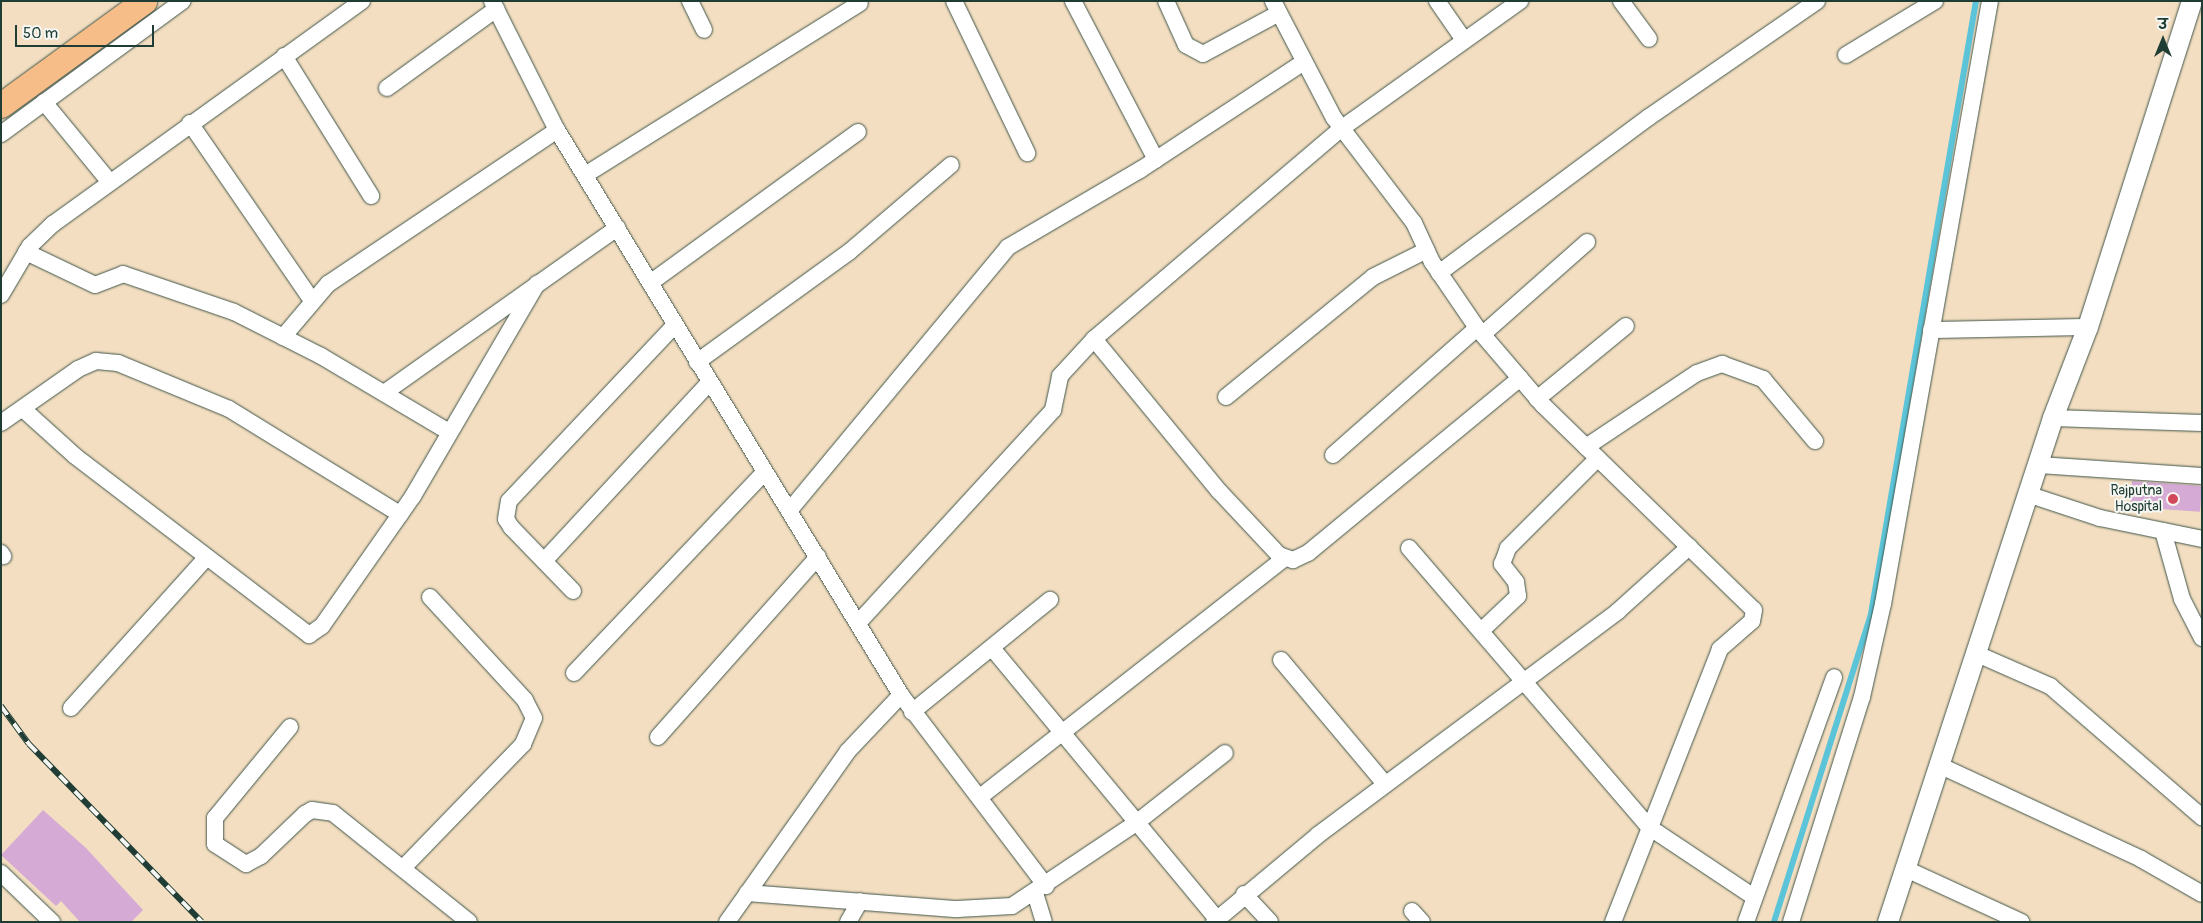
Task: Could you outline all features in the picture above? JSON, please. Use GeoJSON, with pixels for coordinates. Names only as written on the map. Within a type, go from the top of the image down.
{"type":"FeatureCollection","features":[{"type":"Feature","properties":{"kind":"main road"},"geometry":{"type":"LineString","coordinates":[[1,105],[144,1]]}},
{"type":"Feature","properties":{"kind":"street"},"geometry":{"type":"LineString","coordinates":[[1,134],[183,1]]}},
{"type":"Feature","properties":{"kind":"street"},"geometry":{"type":"LineString","coordinates":[[1,295],[26,252],[53,224],[190,123],[362,1]]}},
{"type":"Feature","properties":{"kind":"street"},"geometry":{"type":"LineString","coordinates":[[690,1],[704,30]]}},
{"type":"Feature","properties":{"kind":"street"},"geometry":{"type":"LineString","coordinates":[[954,1],[1027,152]]}},
{"type":"Feature","properties":{"kind":"street"},"geometry":{"type":"LineString","coordinates":[[1073,1],[1156,160]]}},
{"type":"Feature","properties":{"kind":"street"},"geometry":{"type":"LineString","coordinates":[[1166,1],[1186,45],[1203,54],[1276,7],[1304,62],[1342,128],[1384,180],[1439,273],[1480,331],[1537,398],[1755,614],[1720,649],[1613,922]]}},
{"type":"Feature","properties":{"kind":"street"},"geometry":{"type":"LineString","coordinates":[[1438,1],[1464,40]]}},
{"type":"Feature","properties":{"kind":"street"},"geometry":{"type":"LineString","coordinates":[[858,623],[1053,410],[1060,376],[1094,339],[1342,128],[1520,1]]}},
{"type":"Feature","properties":{"kind":"street"},"geometry":{"type":"LineString","coordinates":[[1621,1],[1649,39]]}},
{"type":"Feature","properties":{"kind":"street"},"geometry":{"type":"LineString","coordinates":[[1439,273],[1649,117],[1817,1]]}},
{"type":"Feature","properties":{"kind":"street"},"geometry":{"type":"LineString","coordinates":[[1846,55],[1935,1]]}},
{"type":"Feature","properties":{"kind":"street"},"geometry":{"type":"LineString","coordinates":[[1790,922],[1862,697],[1990,1]]}},
{"type":"Feature","properties":{"kind":"street"},"geometry":{"type":"LineString","coordinates":[[1888,922],[2030,495],[2053,418],[2088,327],[2192,1]]}},
{"type":"Feature","properties":{"kind":"street"},"geometry":{"type":"LineString","coordinates":[[585,175],[860,3]]}},
{"type":"Feature","properties":{"kind":"street"},"geometry":{"type":"LineString","coordinates":[[387,88],[494,5],[557,130],[901,695],[912,712],[980,797],[1040,889],[1044,922]]}},
{"type":"Feature","properties":{"kind":"street"},"geometry":{"type":"LineString","coordinates":[[284,56],[371,196]]}},
{"type":"Feature","properties":{"kind":"street"},"geometry":{"type":"LineString","coordinates":[[789,511],[1008,246],[1156,160],[1304,62]]}},
{"type":"Feature","properties":{"kind":"street"},"geometry":{"type":"LineString","coordinates":[[44,102],[110,181]]}},
{"type":"Feature","properties":{"kind":"street"},"geometry":{"type":"LineString","coordinates":[[190,123],[311,299]]}},
{"type":"Feature","properties":{"kind":"street"},"geometry":{"type":"LineString","coordinates":[[283,337],[311,299],[435,209],[557,130]]}},
{"type":"Feature","properties":{"kind":"street"},"geometry":{"type":"LineString","coordinates":[[650,283],[858,132]]}},
{"type":"Feature","properties":{"kind":"street"},"geometry":{"type":"LineString","coordinates":[[697,362],[849,252],[951,164]]}},
{"type":"Feature","properties":{"kind":"street"},"geometry":{"type":"LineString","coordinates":[[384,393],[617,228]]}},
{"type":"Feature","properties":{"kind":"street"},"geometry":{"type":"LineString","coordinates":[[1333,455],[1587,242]]}},
{"type":"Feature","properties":{"kind":"street"},"geometry":{"type":"LineString","coordinates":[[1226,397],[1373,277],[1427,250]]}},
{"type":"Feature","properties":{"kind":"street"},"geometry":{"type":"LineString","coordinates":[[26,252],[95,285],[114,276],[131,277],[234,312],[384,393],[449,432]]}},
{"type":"Feature","properties":{"kind":"street"},"geometry":{"type":"LineString","coordinates":[[400,514],[229,409],[118,363],[88,364],[9,413],[75,456],[309,635],[322,626],[400,514],[537,284]]}},
{"type":"Feature","properties":{"kind":"street"},"geometry":{"type":"LineString","coordinates":[[573,591],[511,527],[506,519],[509,501],[675,325]]}},
{"type":"Feature","properties":{"kind":"street"},"geometry":{"type":"LineString","coordinates":[[1537,398],[1626,326]]}},
{"type":"Feature","properties":{"kind":"street"},"geometry":{"type":"LineString","coordinates":[[1931,330],[2088,327]]}},
{"type":"Feature","properties":{"kind":"street"},"geometry":{"type":"LineString","coordinates":[[1094,339],[1219,491],[1285,558]]}},
{"type":"Feature","properties":{"kind":"street"},"geometry":{"type":"LineString","coordinates":[[1481,631],[1518,596],[1516,582],[1502,564],[1508,548],[1592,453],[1689,378],[1722,364],[1763,380],[1815,441]]}},
{"type":"Feature","properties":{"kind":"street"},"geometry":{"type":"LineString","coordinates":[[980,797],[1063,730],[1285,558],[1308,553],[1520,378]]}},
{"type":"Feature","properties":{"kind":"street"},"geometry":{"type":"LineString","coordinates":[[544,561],[709,382]]}},
{"type":"Feature","properties":{"kind":"street"},"geometry":{"type":"LineString","coordinates":[[2053,418],[2202,423]]}},
{"type":"Feature","properties":{"kind":"street"},"geometry":{"type":"LineString","coordinates":[[2039,465],[2202,476]]}},
{"type":"Feature","properties":{"kind":"street"},"geometry":{"type":"LineString","coordinates":[[574,673],[765,472]]}},
{"type":"Feature","properties":{"kind":"street"},"geometry":{"type":"LineString","coordinates":[[2030,495],[2163,531],[2202,539]]}},
{"type":"Feature","properties":{"kind":"street"},"geometry":{"type":"LineString","coordinates":[[2163,531],[2182,599],[2202,638]]}},
{"type":"Feature","properties":{"kind":"street"},"geometry":{"type":"LineString","coordinates":[[1409,548],[1649,828],[1754,897]]}},
{"type":"Feature","properties":{"kind":"street"},"geometry":{"type":"LineString","coordinates":[[992,648],[1063,730],[1215,920],[1244,894],[1385,784],[1618,611],[1689,548]]}},
{"type":"Feature","properties":{"kind":"street"},"geometry":{"type":"LineString","coordinates":[[71,708],[207,557]]}},
{"type":"Feature","properties":{"kind":"street"},"geometry":{"type":"LineString","coordinates":[[658,737],[818,557]]}},
{"type":"Feature","properties":{"kind":"street"},"geometry":{"type":"LineString","coordinates":[[403,868],[523,744],[534,718],[525,700],[430,597]]}},
{"type":"Feature","properties":{"kind":"street"},"geometry":{"type":"LineString","coordinates":[[912,712],[1050,600]]}},
{"type":"Feature","properties":{"kind":"street"},"geometry":{"type":"LineString","coordinates":[[1977,654],[2050,686],[2202,817]]}},
{"type":"Feature","properties":{"kind":"street"},"geometry":{"type":"LineString","coordinates":[[1281,660],[1385,784]]}},
{"type":"Feature","properties":{"kind":"street"},"geometry":{"type":"LineString","coordinates":[[1746,922],[1834,677]]}},
{"type":"Feature","properties":{"kind":"street"},"geometry":{"type":"LineString","coordinates":[[727,922],[848,751],[901,695]]}},
{"type":"Feature","properties":{"kind":"street"},"geometry":{"type":"LineString","coordinates":[[290,727],[215,818],[216,844],[246,864],[261,856],[305,814],[323,810],[355,827],[470,922]]}},
{"type":"Feature","properties":{"kind":"street"},"geometry":{"type":"LineString","coordinates":[[747,893],[860,901],[953,915],[1012,906],[1136,823],[1224,753]]}},
{"type":"Feature","properties":{"kind":"street"},"geometry":{"type":"LineString","coordinates":[[1941,766],[2141,858],[2202,894]]}},
{"type":"Feature","properties":{"kind":"street"},"geometry":{"type":"LineString","coordinates":[[1906,869],[2021,922]]}},
{"type":"Feature","properties":{"kind":"street"},"geometry":{"type":"LineString","coordinates":[[1,873],[52,922]]}},
{"type":"Feature","properties":{"kind":"street"},"geometry":{"type":"LineString","coordinates":[[1244,894],[1270,922]]}},
{"type":"Feature","properties":{"kind":"street"},"geometry":{"type":"LineString","coordinates":[[848,922],[860,901]]}},
{"type":"Feature","properties":{"kind":"building"},"geometry":{"type":"Polygon","coordinates":[[[2132,481],[2202,486],[2200,512],[2130,507],[2132,481]]]}},
{"type":"Feature","properties":{"kind":"building"},"geometry":{"type":"Polygon","coordinates":[[[43,810],[86,848],[143,910],[131,922],[80,922],[61,901],[56,906],[1,855],[43,810]]]}},
{"type":"Feature","properties":{"kind":"waterway"},"geometry":{"type":"LineString","coordinates":[[1774,922],[1871,614],[1976,1]]}},
{"type":"Feature","properties":{"kind":"railway"},"geometry":{"type":"LineString","coordinates":[[1,706],[29,744],[202,922]]}},
{"type":"Feature","properties":{"kind":"place","name":"Rajputna Hospital"},"geometry":{"type":"Point","coordinates":[2173,499]}}]}
